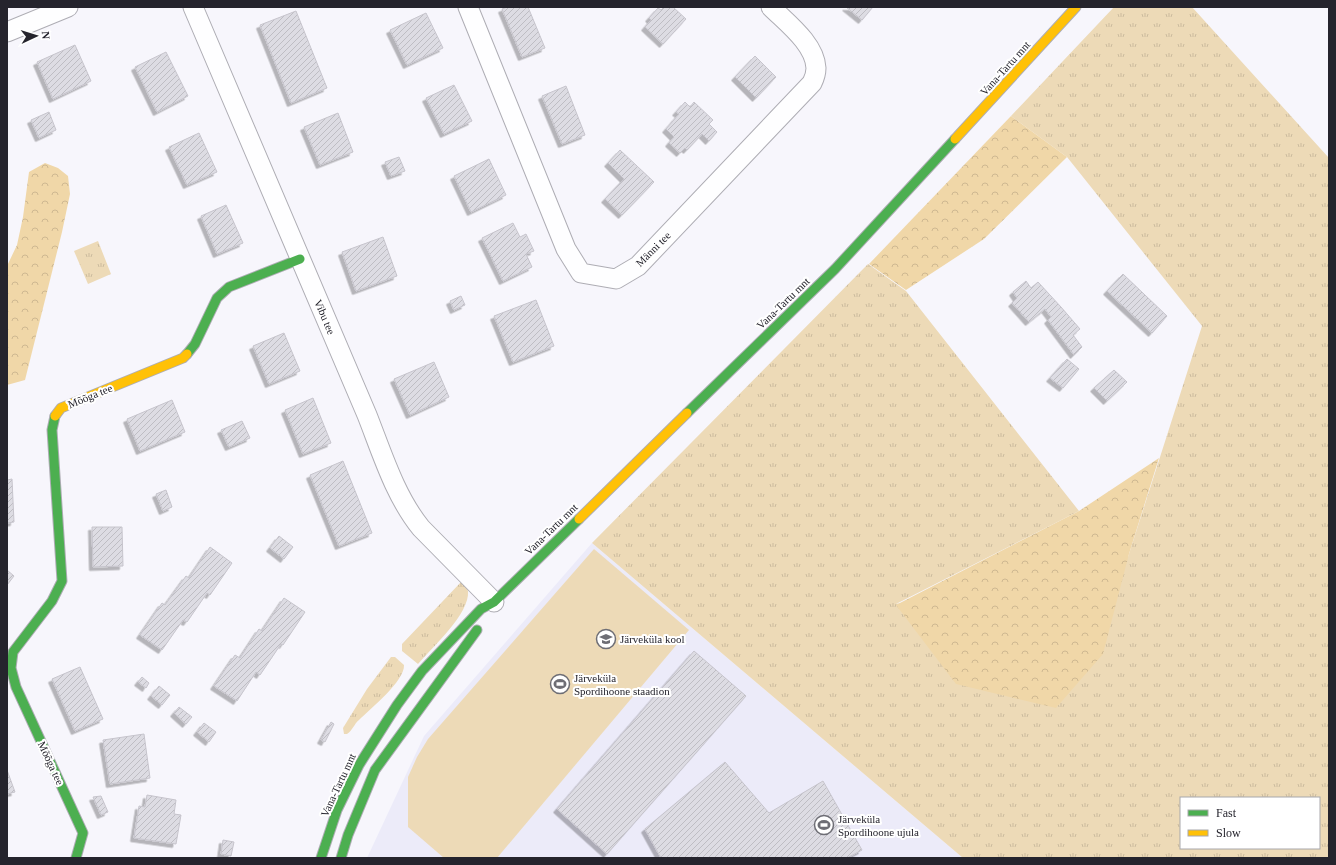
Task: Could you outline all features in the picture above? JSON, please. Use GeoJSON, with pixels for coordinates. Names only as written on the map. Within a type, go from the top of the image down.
{"type":"FeatureCollection","features":[{"type":"Feature","properties":{"kind":"street"},"geometry":{"type":"LineString","coordinates":[[7,32],[68,7]]}},
{"type":"Feature","properties":{"kind":"street","name":"Vibu tee"},"geometry":{"type":"LineString","coordinates":[[193,7],[393,481],[413,517],[488,614]]}},
{"type":"Feature","properties":{"kind":"street","name":"Männi tee"},"geometry":{"type":"LineString","coordinates":[[468,7],[566,249],[581,272],[616,279],[638,266],[812,83],[816,70],[814,56],[808,46],[771,7]]}},
{"type":"Feature","properties":{"kind":"street","name":"Vana-Tartu mnt"},"geometry":{"type":"LineString","coordinates":[[342,858],[348,835],[375,770],[488,614],[835,269],[1076,7]]}},
{"type":"Feature","properties":{"kind":"street","name":"Mõõga tee"},"geometry":{"type":"LineString","coordinates":[[76,858],[83,833],[16,687],[9,668],[13,652],[52,601],[62,581],[52,430],[54,418],[60,408],[182,358],[195,344],[217,298],[229,286],[300,259]]}},
{"type":"Feature","properties":{"kind":"street","name":"Vana-Tartu mnt"},"geometry":{"type":"LineString","coordinates":[[321,858],[337,810],[359,765],[397,705],[422,671],[481,609],[488,614]]}},
{"type":"Feature","properties":{"kind":"shaded area","name":"Järveküla kool"},"geometry":{"type":"Polygon","coordinates":[[[592,543],[963,858],[367,858],[424,736],[592,543]]]}},
{"type":"Feature","properties":{"kind":"green space"},"geometry":{"type":"Polygon","coordinates":[[[1114,7],[1192,7],[1329,158],[1329,858],[963,858],[592,543],[868,264],[906,291],[1079,511],[896,604],[1128,557],[1202,326],[1067,157],[1011,116],[1114,7]]]}},
{"type":"Feature","properties":{"kind":"green space"},"geometry":{"type":"Polygon","coordinates":[[[1011,116],[1067,157],[984,239],[906,290],[869,264],[1011,116]]]}},
{"type":"Feature","properties":{"kind":"green space"},"geometry":{"type":"Polygon","coordinates":[[[45,163],[58,168],[68,176],[70,194],[25,380],[7,385],[7,266],[17,245],[23,217],[29,172],[45,163]]]}},
{"type":"Feature","properties":{"kind":"green space"},"geometry":{"type":"Polygon","coordinates":[[[98,241],[111,274],[88,284],[74,251],[98,241]]]}},
{"type":"Feature","properties":{"kind":"green space"},"geometry":{"type":"Polygon","coordinates":[[[1159,458],[1129,554],[1103,654],[1056,708],[956,684],[896,605],[1079,511],[1159,458]]]}},
{"type":"Feature","properties":{"kind":"green space","name":"Järveküla Spordihoone staadion"},"geometry":{"type":"Polygon","coordinates":[[[594,549],[689,630],[497,858],[444,858],[408,827],[408,777],[417,757],[428,739],[594,549]]]}},
{"type":"Feature","properties":{"kind":"green space"},"geometry":{"type":"Polygon","coordinates":[[[462,581],[468,591],[467,600],[463,610],[449,630],[418,664],[402,651],[402,644],[462,581]]]}},
{"type":"Feature","properties":{"kind":"green space"},"geometry":{"type":"Polygon","coordinates":[[[391,657],[395,657],[404,665],[403,672],[399,679],[347,734],[344,734],[343,728],[367,689],[391,657]]]}},
{"type":"Feature","properties":{"kind":"building"},"geometry":{"type":"Polygon","coordinates":[[[507,7],[528,7],[545,48],[522,57],[502,9],[507,7]]]}},
{"type":"Feature","properties":{"kind":"building"},"geometry":{"type":"Polygon","coordinates":[[[664,7],[673,7],[686,19],[663,44],[645,27],[651,20],[649,18],[658,8],[661,10],[664,7]]]}},
{"type":"Feature","properties":{"kind":"building"},"geometry":{"type":"Polygon","coordinates":[[[846,7],[873,7],[862,20],[846,7]]]}},
{"type":"Feature","properties":{"kind":"building"},"geometry":{"type":"Polygon","coordinates":[[[296,11],[327,88],[291,103],[260,25],[296,11]]]}},
{"type":"Feature","properties":{"kind":"building"},"geometry":{"type":"Polygon","coordinates":[[[426,13],[443,48],[407,65],[390,30],[426,13]]]}},
{"type":"Feature","properties":{"kind":"building"},"geometry":{"type":"Polygon","coordinates":[[[75,45],[91,81],[53,99],[37,62],[75,45]]]}},
{"type":"Feature","properties":{"kind":"building"},"geometry":{"type":"Polygon","coordinates":[[[166,52],[188,96],[157,112],[135,67],[166,52]]]}},
{"type":"Feature","properties":{"kind":"building"},"geometry":{"type":"Polygon","coordinates":[[[755,56],[776,77],[756,98],[735,77],[755,56]]]}},
{"type":"Feature","properties":{"kind":"building"},"geometry":{"type":"Polygon","coordinates":[[[454,85],[472,121],[444,134],[426,98],[454,85]]]}},
{"type":"Feature","properties":{"kind":"building"},"geometry":{"type":"Polygon","coordinates":[[[566,86],[585,135],[562,144],[542,96],[566,86]]]}},
{"type":"Feature","properties":{"kind":"building"},"geometry":{"type":"Polygon","coordinates":[[[685,102],[690,107],[694,102],[713,120],[709,124],[717,132],[709,141],[702,134],[687,150],[685,148],[680,153],[669,143],[674,137],[666,129],[679,114],[676,112],[685,102]]]}},
{"type":"Feature","properties":{"kind":"building"},"geometry":{"type":"Polygon","coordinates":[[[49,112],[56,130],[39,138],[31,120],[49,112]]]}},
{"type":"Feature","properties":{"kind":"building"},"geometry":{"type":"Polygon","coordinates":[[[338,113],[353,152],[320,165],[304,127],[338,113]]]}},
{"type":"Feature","properties":{"kind":"building"},"geometry":{"type":"Polygon","coordinates":[[[199,133],[217,172],[187,185],[169,147],[199,133]]]}},
{"type":"Feature","properties":{"kind":"building"},"geometry":{"type":"Polygon","coordinates":[[[620,150],[654,182],[622,215],[605,199],[624,179],[608,163],[620,150]]]}},
{"type":"Feature","properties":{"kind":"building"},"geometry":{"type":"Polygon","coordinates":[[[399,157],[405,171],[391,176],[385,162],[399,157]]]}},
{"type":"Feature","properties":{"kind":"building"},"geometry":{"type":"Polygon","coordinates":[[[489,159],[506,195],[471,212],[454,176],[489,159]]]}},
{"type":"Feature","properties":{"kind":"building"},"geometry":{"type":"Polygon","coordinates":[[[226,205],[243,243],[217,254],[201,216],[226,205]]]}},
{"type":"Feature","properties":{"kind":"building"},"geometry":{"type":"Polygon","coordinates":[[[513,223],[520,237],[526,234],[534,251],[526,254],[532,267],[503,281],[482,238],[513,223]]]}},
{"type":"Feature","properties":{"kind":"building"},"geometry":{"type":"Polygon","coordinates":[[[383,237],[397,276],[356,291],[342,252],[383,237]]]}},
{"type":"Feature","properties":{"kind":"building"},"geometry":{"type":"Polygon","coordinates":[[[1123,274],[1167,316],[1152,333],[1107,291],[1123,274]]]}},
{"type":"Feature","properties":{"kind":"building"},"geometry":{"type":"Polygon","coordinates":[[[1026,281],[1031,288],[1038,282],[1061,307],[1051,317],[1045,309],[1029,322],[1012,303],[1017,298],[1013,292],[1026,281]]]}},
{"type":"Feature","properties":{"kind":"building"},"geometry":{"type":"Polygon","coordinates":[[[461,296],[465,305],[454,310],[450,301],[461,296]]]}},
{"type":"Feature","properties":{"kind":"building"},"geometry":{"type":"Polygon","coordinates":[[[536,300],[554,346],[513,362],[494,316],[536,300]]]}},
{"type":"Feature","properties":{"kind":"building"},"geometry":{"type":"Polygon","coordinates":[[[1061,307],[1080,329],[1073,335],[1082,347],[1074,355],[1048,320],[1061,307]]]}},
{"type":"Feature","properties":{"kind":"building"},"geometry":{"type":"Polygon","coordinates":[[[284,333],[300,371],[269,384],[253,346],[284,333]]]}},
{"type":"Feature","properties":{"kind":"building"},"geometry":{"type":"Polygon","coordinates":[[[1067,359],[1079,369],[1063,388],[1050,378],[1067,359]]]}},
{"type":"Feature","properties":{"kind":"building"},"geometry":{"type":"Polygon","coordinates":[[[434,362],[449,397],[410,415],[394,379],[434,362]]]}},
{"type":"Feature","properties":{"kind":"building"},"geometry":{"type":"Polygon","coordinates":[[[1114,370],[1127,382],[1107,401],[1094,388],[1114,370]]]}},
{"type":"Feature","properties":{"kind":"building"},"geometry":{"type":"Polygon","coordinates":[[[313,398],[331,443],[303,454],[285,410],[313,398]]]}},
{"type":"Feature","properties":{"kind":"building"},"geometry":{"type":"Polygon","coordinates":[[[172,400],[185,432],[140,451],[127,419],[172,400]]]}},
{"type":"Feature","properties":{"kind":"building"},"geometry":{"type":"Polygon","coordinates":[[[242,421],[250,438],[229,447],[221,430],[242,421]]]}},
{"type":"Feature","properties":{"kind":"building"},"geometry":{"type":"Polygon","coordinates":[[[343,461],[372,533],[339,546],[310,475],[343,461]]]}},
{"type":"Feature","properties":{"kind":"building"},"geometry":{"type":"Polygon","coordinates":[[[12,479],[14,522],[7,523],[7,480],[12,479]]]}},
{"type":"Feature","properties":{"kind":"building"},"geometry":{"type":"Polygon","coordinates":[[[166,490],[172,507],[163,511],[156,494],[166,490]]]}},
{"type":"Feature","properties":{"kind":"building"},"geometry":{"type":"Polygon","coordinates":[[[92,527],[122,527],[123,566],[93,567],[92,527]]]}},
{"type":"Feature","properties":{"kind":"building"},"geometry":{"type":"Polygon","coordinates":[[[279,536],[293,547],[284,559],[270,548],[279,536]]]}},
{"type":"Feature","properties":{"kind":"building"},"geometry":{"type":"Polygon","coordinates":[[[210,547],[232,563],[210,595],[207,593],[187,622],[183,620],[162,650],[140,635],[162,603],[165,605],[186,576],[189,578],[210,547]]]}},
{"type":"Feature","properties":{"kind":"building"},"geometry":{"type":"Polygon","coordinates":[[[7,570],[14,576],[7,585],[7,570]]]}},
{"type":"Feature","properties":{"kind":"building"},"geometry":{"type":"Polygon","coordinates":[[[284,598],[305,612],[283,645],[281,644],[260,675],[256,672],[237,701],[214,686],[235,655],[240,658],[259,629],[262,631],[284,598]]]}},
{"type":"Feature","properties":{"kind":"building"},"geometry":{"type":"Polygon","coordinates":[[[694,651],[746,696],[607,854],[557,809],[694,651]]]}},
{"type":"Feature","properties":{"kind":"building"},"geometry":{"type":"Polygon","coordinates":[[[80,667],[103,719],[75,731],[52,679],[80,667]]]}},
{"type":"Feature","properties":{"kind":"building"},"geometry":{"type":"Polygon","coordinates":[[[142,677],[149,683],[146,688],[138,682],[142,677]]]}},
{"type":"Feature","properties":{"kind":"building"},"geometry":{"type":"Polygon","coordinates":[[[159,686],[170,695],[162,705],[151,696],[159,686]]]}},
{"type":"Feature","properties":{"kind":"building"},"geometry":{"type":"Polygon","coordinates":[[[179,707],[192,717],[186,724],[174,713],[179,707]]]}},
{"type":"Feature","properties":{"kind":"building"},"geometry":{"type":"Polygon","coordinates":[[[331,722],[334,724],[325,742],[321,740],[331,722]]]}},
{"type":"Feature","properties":{"kind":"building"},"geometry":{"type":"Polygon","coordinates":[[[204,723],[216,732],[209,742],[197,732],[204,723]]]}},
{"type":"Feature","properties":{"kind":"building"},"geometry":{"type":"Polygon","coordinates":[[[144,734],[150,778],[110,784],[103,740],[144,734]]]}},
{"type":"Feature","properties":{"kind":"building"},"geometry":{"type":"Polygon","coordinates":[[[725,762],[769,813],[823,781],[862,850],[847,858],[661,858],[645,829],[725,762]]]}},
{"type":"Feature","properties":{"kind":"building"},"geometry":{"type":"Polygon","coordinates":[[[7,770],[15,792],[7,794],[7,770]]]}},
{"type":"Feature","properties":{"kind":"building"},"geometry":{"type":"Polygon","coordinates":[[[147,795],[176,800],[174,814],[181,815],[176,844],[134,838],[139,806],[145,807],[147,795]]]}},
{"type":"Feature","properties":{"kind":"building"},"geometry":{"type":"Polygon","coordinates":[[[101,796],[108,812],[101,815],[93,797],[101,796]]]}},
{"type":"Feature","properties":{"kind":"building"},"geometry":{"type":"Polygon","coordinates":[[[223,840],[234,842],[231,856],[221,854],[223,840]]]}},
{"type":"Feature","properties":{"kind":"traffic: fast"},"geometry":{"type":"LineString","coordinates":[[687,413],[835,269],[955,139]]}},
{"type":"Feature","properties":{"kind":"traffic: fast"},"geometry":{"type":"LineString","coordinates":[[187,354],[195,344],[217,298],[229,287],[300,259]]}},
{"type":"Feature","properties":{"kind":"traffic: fast"},"geometry":{"type":"LineString","coordinates":[[55,416],[52,430],[62,581],[52,601],[13,652],[11,668],[16,687],[83,833],[76,858]]}},
{"type":"Feature","properties":{"kind":"traffic: fast"},"geometry":{"type":"LineString","coordinates":[[321,858],[337,810],[359,765],[397,705],[422,671],[481,609],[494,602],[579,519]]}},
{"type":"Feature","properties":{"kind":"traffic: fast"},"geometry":{"type":"LineString","coordinates":[[341,858],[348,835],[375,770],[477,630]]}},
{"type":"Feature","properties":{"kind":"traffic: slow"},"geometry":{"type":"LineString","coordinates":[[955,139],[1076,7]]}},
{"type":"Feature","properties":{"kind":"traffic: slow"},"geometry":{"type":"LineString","coordinates":[[55,416],[61,408],[183,358],[187,354]]}},
{"type":"Feature","properties":{"kind":"traffic: slow"},"geometry":{"type":"LineString","coordinates":[[579,519],[687,413]]}},
{"type":"Feature","properties":{"kind":"place","name":"Järveküla kool"},"geometry":{"type":"Point","coordinates":[606,639]}},
{"type":"Feature","properties":{"kind":"place","name":"Järveküla Spordihoone staadion"},"geometry":{"type":"Point","coordinates":[560,684]}},
{"type":"Feature","properties":{"kind":"place","name":"Järveküla Spordihoone ujula"},"geometry":{"type":"Point","coordinates":[824,825]}}]}
